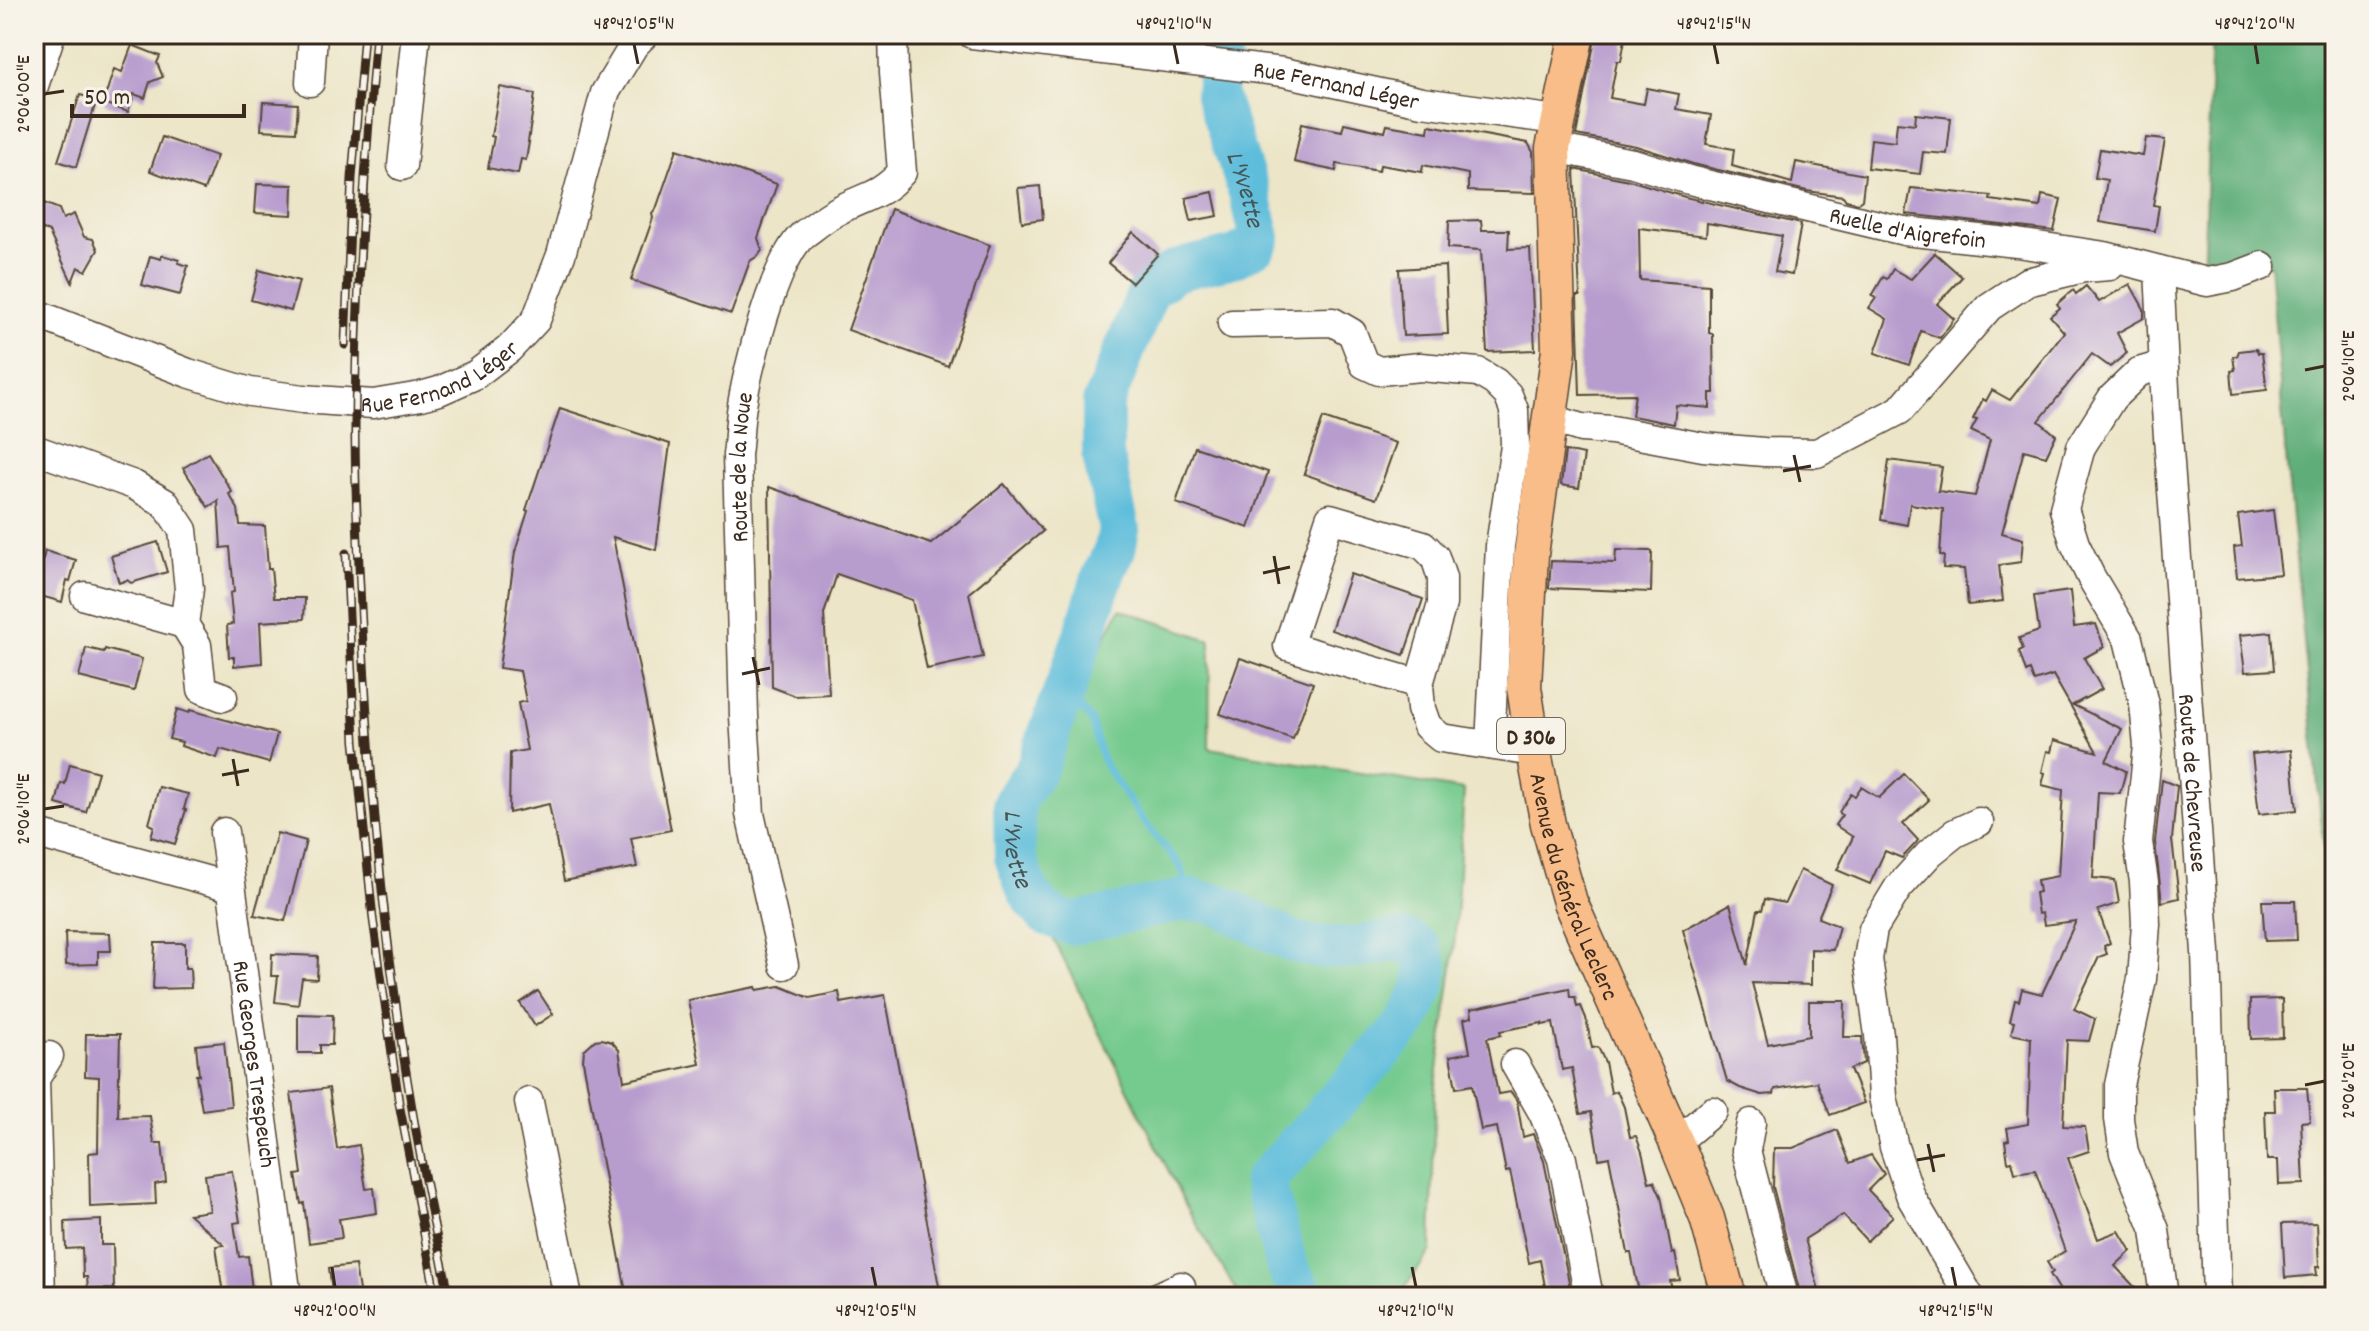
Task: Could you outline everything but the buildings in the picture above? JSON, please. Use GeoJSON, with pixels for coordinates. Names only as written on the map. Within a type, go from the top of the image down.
{"type":"FeatureCollection","features":[{"type":"Feature","properties":{"kind":"main road","name":"Avenue du Général Leclerc"},"geometry":{"type":"LineString","coordinates":[[1577,34],[1555,134],[1559,350],[1531,555],[1524,687],[1548,824],[1570,902],[1707,1218],[1729,1297]]}},
{"type":"Feature","properties":{"kind":"street"},"geometry":{"type":"LineString","coordinates":[[34,86],[51,34]]}},
{"type":"Feature","properties":{"kind":"street"},"geometry":{"type":"LineString","coordinates":[[310,82],[313,34]]}},
{"type":"Feature","properties":{"kind":"street"},"geometry":{"type":"LineString","coordinates":[[402,166],[416,34]]}},
{"type":"Feature","properties":{"kind":"street","name":"Rue Fernand Léger"},"geometry":{"type":"LineString","coordinates":[[34,313],[188,373],[250,392],[373,404],[439,391],[475,375],[509,349],[536,320],[561,255],[605,93],[634,45],[645,34]]}},
{"type":"Feature","properties":{"kind":"street","name":"Route de la Noue"},"geometry":{"type":"LineString","coordinates":[[784,965],[750,814],[744,716],[738,468],[741,413],[751,361],[779,272],[801,237],[839,210],[890,186],[902,172],[893,34]]}},
{"type":"Feature","properties":{"kind":"street","name":"Rue Fernand Léger"},"geometry":{"type":"LineString","coordinates":[[972,34],[1283,72],[1555,134]]}},
{"type":"Feature","properties":{"kind":"street","name":"Ruelle d'Aigrefoin"},"geometry":{"type":"LineString","coordinates":[[1555,134],[1689,180],[1904,231],[2105,256],[2152,276],[2207,282],[2233,277],[2262,266]]}},
{"type":"Feature","properties":{"kind":"street"},"geometry":{"type":"LineString","coordinates":[[1550,418],[1581,428],[1612,430],[1703,447],[1817,453],[1900,410],[1989,307],[2027,282],[2084,268],[2152,276]]}},
{"type":"Feature","properties":{"kind":"street","name":"Route de Chevreuse"},"geometry":{"type":"LineString","coordinates":[[2152,276],[2163,365],[2206,952],[2217,1297]]}},
{"type":"Feature","properties":{"kind":"street"},"geometry":{"type":"LineString","coordinates":[[1232,324],[1333,322],[1352,333],[1364,364],[1379,371],[1420,367],[1478,372],[1495,382],[1508,395],[1514,410],[1515,446],[1500,546],[1490,745]]}},
{"type":"Feature","properties":{"kind":"street"},"geometry":{"type":"LineString","coordinates":[[2163,365],[2139,372],[2112,398],[2081,447],[2064,509],[2075,544],[2091,577],[2128,639],[2144,704],[2148,746],[2138,842],[2144,882],[2145,937],[2142,979],[2119,1085],[2119,1119],[2124,1153],[2155,1230],[2164,1297]]}},
{"type":"Feature","properties":{"kind":"street"},"geometry":{"type":"LineString","coordinates":[[34,449],[134,485],[165,503],[183,530],[189,589],[184,624],[197,645],[202,689],[223,697]]}},
{"type":"Feature","properties":{"kind":"street"},"geometry":{"type":"LineString","coordinates":[[1419,684],[1288,646],[1330,518],[1423,545],[1435,557],[1442,578],[1442,604],[1419,684],[1421,709],[1427,726],[1441,738],[1534,752]]}},
{"type":"Feature","properties":{"kind":"street"},"geometry":{"type":"LineString","coordinates":[[85,596],[184,624]]}},
{"type":"Feature","properties":{"kind":"street"},"geometry":{"type":"LineString","coordinates":[[1970,1297],[1911,1197],[1894,1147],[1883,1097],[1879,1035],[1868,959],[1873,929],[1898,888],[1946,839],[1979,822]]}},
{"type":"Feature","properties":{"kind":"street","name":"Rue Georges Trespeuch"},"geometry":{"type":"LineString","coordinates":[[224,832],[287,1297]]}},
{"type":"Feature","properties":{"kind":"street"},"geometry":{"type":"LineString","coordinates":[[34,833],[231,887]]}},
{"type":"Feature","properties":{"kind":"street"},"geometry":{"type":"LineString","coordinates":[[41,1297],[35,1079],[49,1056]]}},
{"type":"Feature","properties":{"kind":"street"},"geometry":{"type":"LineString","coordinates":[[1515,1064],[1543,1113],[1562,1159],[1589,1297]]}},
{"type":"Feature","properties":{"kind":"street"},"geometry":{"type":"LineString","coordinates":[[529,1102],[568,1297]]}},
{"type":"Feature","properties":{"kind":"street"},"geometry":{"type":"LineString","coordinates":[[1676,1142],[1713,1111]]}},
{"type":"Feature","properties":{"kind":"street"},"geometry":{"type":"LineString","coordinates":[[1751,1123],[1746,1150],[1784,1297]]}},
{"type":"Feature","properties":{"kind":"green space"},"geometry":{"type":"Polygon","coordinates":[[[2212,34],[2335,34],[2335,962],[2270,264],[2203,274],[2212,34]]]}},
{"type":"Feature","properties":{"kind":"green space"},"geometry":{"type":"Polygon","coordinates":[[[1120,609],[1210,640],[1209,748],[1464,790],[1454,952],[1435,1092],[1431,1251],[1398,1297],[1240,1297],[1186,1206],[1036,904],[1027,792],[1120,609]]]}},
{"type":"Feature","properties":{"kind":"waterway","name":"L'Yvette"},"geometry":{"type":"LineString","coordinates":[[1222,34],[1216,95],[1249,192],[1260,238],[1256,245],[1236,256],[1174,271],[1149,290],[1103,403],[1103,455],[1119,529],[1115,549],[1102,578],[1037,767],[1014,802],[1015,857],[1028,892],[1045,914],[1072,924],[1189,899],[1220,905],[1291,941],[1314,947],[1350,948],[1408,941],[1421,950],[1427,967],[1424,987],[1407,1023],[1264,1181],[1287,1267],[1304,1297]]}},
{"type":"Feature","properties":{"kind":"waterway"},"geometry":{"type":"LineString","coordinates":[[1063,698],[1079,706],[1091,720],[1106,767],[1141,818],[1181,867],[1189,899]]}},
{"type":"Feature","properties":{"kind":"railway"},"geometry":{"type":"LineString","coordinates":[[345,345],[352,178],[364,34]]}},
{"type":"Feature","properties":{"kind":"railway"},"geometry":{"type":"LineString","coordinates":[[376,34],[362,228],[356,374],[356,479],[363,646],[374,809],[392,973],[417,1136],[450,1297]]}},
{"type":"Feature","properties":{"kind":"railway"},"geometry":{"type":"LineString","coordinates":[[346,553],[355,741],[373,919],[399,1103],[436,1297]]}}]}
